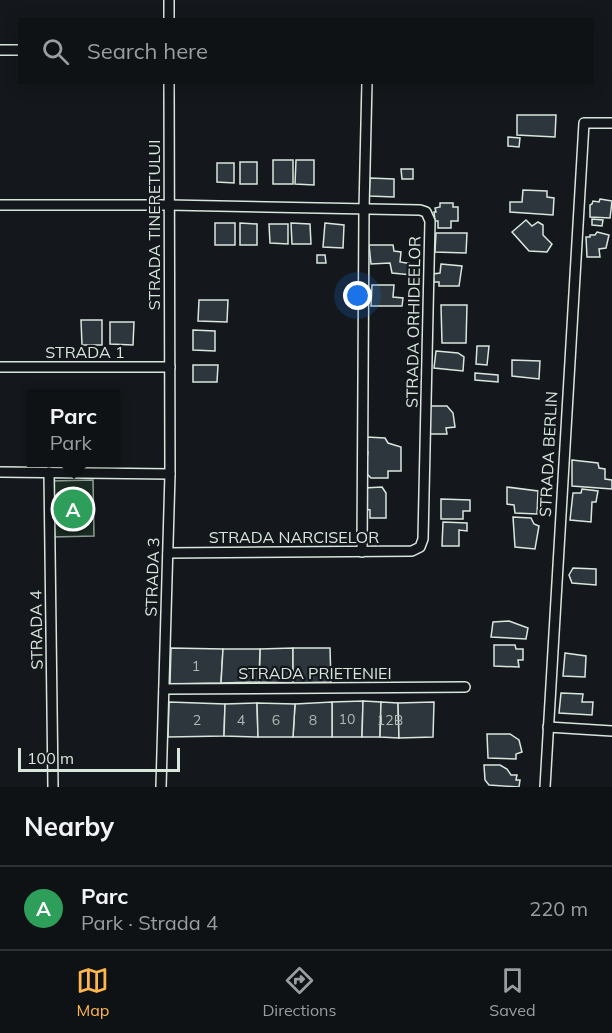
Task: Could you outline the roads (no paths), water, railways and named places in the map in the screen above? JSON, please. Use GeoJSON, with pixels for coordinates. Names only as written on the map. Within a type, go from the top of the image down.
{"type":"FeatureCollection","features":[{"type":"Feature","properties":{"kind":"street"},"geometry":{"type":"LineString","coordinates":[[169,0],[169,18]]}},
{"type":"Feature","properties":{"kind":"street"},"geometry":{"type":"LineString","coordinates":[[0,50],[18,50]]}},
{"type":"Feature","properties":{"kind":"street","name":"STRADA TINERETULUI"},"geometry":{"type":"LineString","coordinates":[[169,84],[170,367]]}},
{"type":"Feature","properties":{"kind":"street"},"geometry":{"type":"LineString","coordinates":[[362,552],[367,84]]}},
{"type":"Feature","properties":{"kind":"street","name":"STRADA BERLIN"},"geometry":{"type":"LineString","coordinates":[[545,787],[584,123],[612,123]]}},
{"type":"Feature","properties":{"kind":"street","name":"STRADA ORHIDEELOR"},"geometry":{"type":"LineString","coordinates":[[0,205],[169,205],[420,210],[426,212],[430,221],[423,539],[420,547]]}},
{"type":"Feature","properties":{"kind":"street","name":"STRADA 1"},"geometry":{"type":"LineString","coordinates":[[0,367],[170,367]]}},
{"type":"Feature","properties":{"kind":"street","name":"STRADA 3"},"geometry":{"type":"LineString","coordinates":[[161,787],[170,474],[170,367]]}},
{"type":"Feature","properties":{"kind":"street"},"geometry":{"type":"LineString","coordinates":[[0,472],[170,474]]}},
{"type":"Feature","properties":{"kind":"street","name":"STRADA 4"},"geometry":{"type":"LineString","coordinates":[[49,472],[53,787]]}},
{"type":"Feature","properties":{"kind":"street","name":"STRADA NARCISELOR"},"geometry":{"type":"LineString","coordinates":[[168,553],[412,551],[420,547]]}},
{"type":"Feature","properties":{"kind":"street","name":"STRADA PRIETENIEI"},"geometry":{"type":"LineString","coordinates":[[164,689],[465,687]]}},
{"type":"Feature","properties":{"kind":"street"},"geometry":{"type":"LineString","coordinates":[[548,727],[612,731]]}},
{"type":"Feature","properties":{"kind":"place","name":"Parc"},"geometry":{"type":"Point","coordinates":[73,509]}}]}
